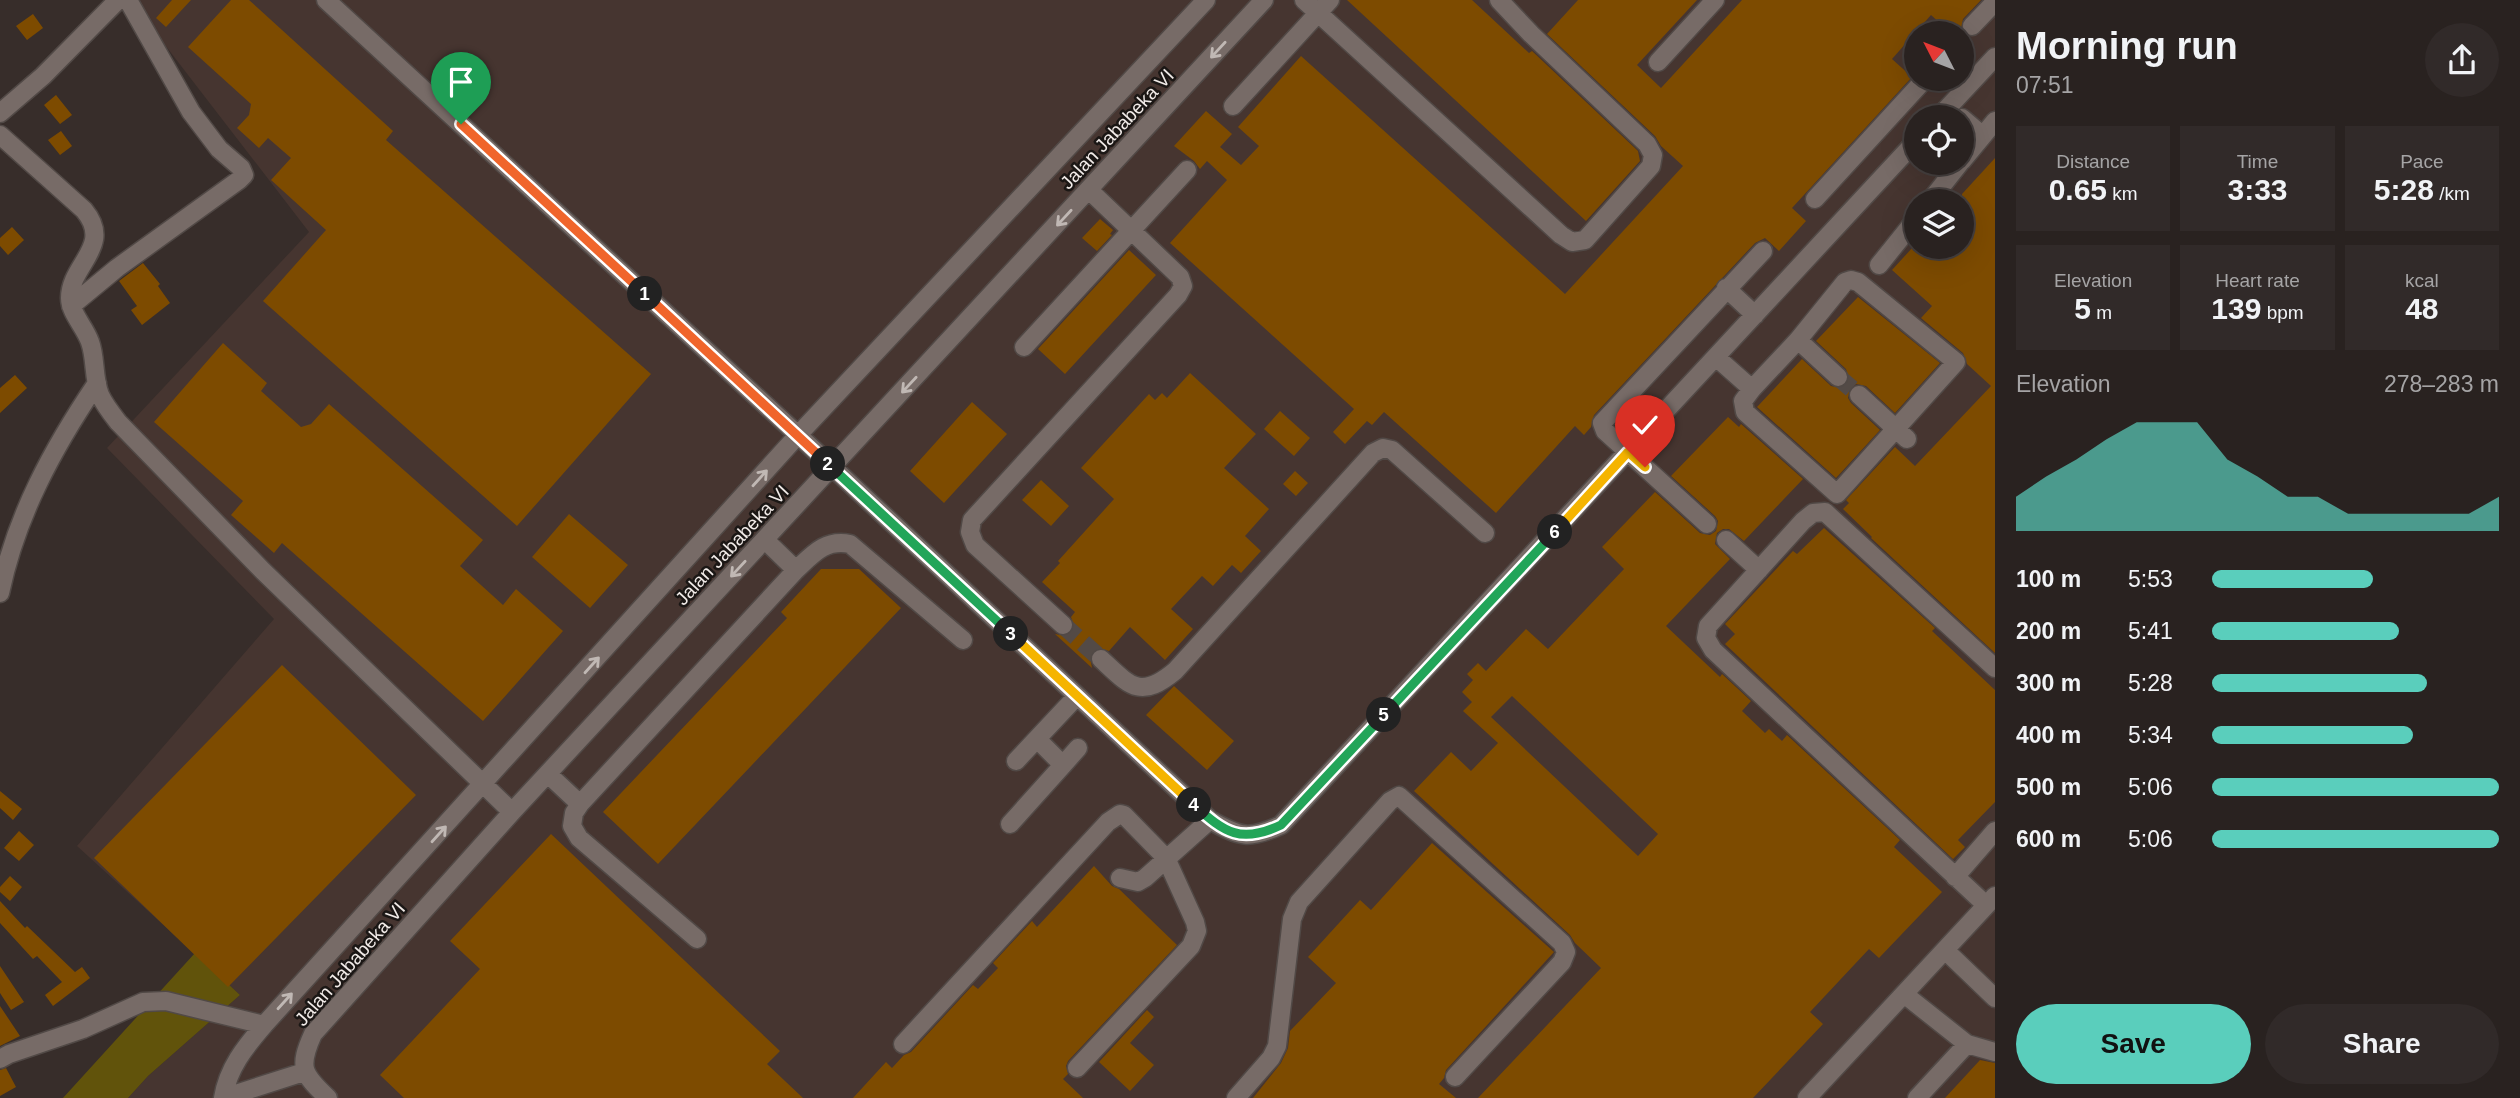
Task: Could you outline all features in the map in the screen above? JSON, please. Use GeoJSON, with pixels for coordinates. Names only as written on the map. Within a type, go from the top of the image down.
{"type":"FeatureCollection","features":[{"type":"Feature","properties":{"kind":"street"},"geometry":{"type":"LineString","coordinates":[[0,113],[43,76],[118,0]]}},
{"type":"Feature","properties":{"kind":"street"},"geometry":{"type":"LineString","coordinates":[[71,306],[117,268],[239,180],[243,174],[241,168],[219,149],[191,113],[128,0]]}},
{"type":"Feature","properties":{"kind":"street"},"geometry":{"type":"LineString","coordinates":[[326,0],[1210,820],[1234,833],[1247,836],[1262,834],[1281,825],[1904,154]]}},
{"type":"Feature","properties":{"kind":"street","name":"Jalan Jababeka VI"},"geometry":{"type":"LineString","coordinates":[[223,1098],[226,1081],[234,1063],[264,1025],[798,435],[1206,0]]}},
{"type":"Feature","properties":{"kind":"street","name":"Jalan Jababeka VI"},"geometry":{"type":"LineString","coordinates":[[304,1072],[304,1054],[313,1034],[512,812],[1264,0]]}},
{"type":"Feature","properties":{"kind":"street"},"geometry":{"type":"LineString","coordinates":[[1304,0],[1324,6],[1561,234],[1572,242],[1585,240],[1651,166],[1653,155],[1647,144],[1499,0]]}},
{"type":"Feature","properties":{"kind":"street"},"geometry":{"type":"LineString","coordinates":[[1658,62],[1715,0]]}},
{"type":"Feature","properties":{"kind":"street"},"geometry":{"type":"LineString","coordinates":[[1974,24],[1995,2]]}},
{"type":"Feature","properties":{"kind":"street"},"geometry":{"type":"LineString","coordinates":[[1233,106],[1324,6]]}},
{"type":"Feature","properties":{"kind":"street"},"geometry":{"type":"LineString","coordinates":[[1974,73],[1995,57]]}},
{"type":"Feature","properties":{"kind":"street"},"geometry":{"type":"LineString","coordinates":[[1815,199],[1914,91]]}},
{"type":"Feature","properties":{"kind":"street"},"geometry":{"type":"LineString","coordinates":[[1974,145],[1995,121]]}},
{"type":"Feature","properties":{"kind":"street"},"geometry":{"type":"LineString","coordinates":[[1974,129],[1982,135]]}},
{"type":"Feature","properties":{"kind":"street"},"geometry":{"type":"LineString","coordinates":[[0,135],[84,210],[94,225],[94,242],[69,296],[71,306],[91,345],[97,383],[107,407],[133,439],[263,571],[512,812]]}},
{"type":"Feature","properties":{"kind":"street"},"geometry":{"type":"LineString","coordinates":[[1024,347],[1187,170]]}},
{"type":"Feature","properties":{"kind":"street"},"geometry":{"type":"LineString","coordinates":[[1940,189],[1951,175]]}},
{"type":"Feature","properties":{"kind":"street"},"geometry":{"type":"LineString","coordinates":[[1063,625],[975,545],[970,532],[972,520],[1178,295],[1183,286],[1180,276],[1089,190]]}},
{"type":"Feature","properties":{"kind":"street"},"geometry":{"type":"LineString","coordinates":[[1879,265],[1904,234]]}},
{"type":"Feature","properties":{"kind":"street"},"geometry":{"type":"LineString","coordinates":[[1707,524],[1605,431],[1602,423],[1763,251]]}},
{"type":"Feature","properties":{"kind":"street"},"geometry":{"type":"LineString","coordinates":[[1851,280],[1858,282],[1956,362],[1902,435],[1837,494],[1745,412],[1743,401],[1798,340],[1845,282],[1851,280]]}},
{"type":"Feature","properties":{"kind":"street"},"geometry":{"type":"LineString","coordinates":[[1726,288],[1755,315]]}},
{"type":"Feature","properties":{"kind":"street"},"geometry":{"type":"LineString","coordinates":[[1798,340],[1838,377]]}},
{"type":"Feature","properties":{"kind":"street"},"geometry":{"type":"LineString","coordinates":[[1717,358],[1752,389]]}},
{"type":"Feature","properties":{"kind":"street"},"geometry":{"type":"LineString","coordinates":[[0,593],[38,480],[64,433],[97,383]]}},
{"type":"Feature","properties":{"kind":"street"},"geometry":{"type":"LineString","coordinates":[[1858,395],[1902,435]]}},
{"type":"Feature","properties":{"kind":"street"},"geometry":{"type":"LineString","coordinates":[[1101,659],[1129,685],[1143,689],[1164,681],[1373,453],[1383,448],[1392,450],[1485,533]]}},
{"type":"Feature","properties":{"kind":"street"},"geometry":{"type":"LineString","coordinates":[[1814,1096],[1991,901],[1955,877],[1713,650],[1706,638],[1708,625],[1803,521],[1813,513],[1825,512],[1995,668]]}},
{"type":"Feature","properties":{"kind":"street"},"geometry":{"type":"LineString","coordinates":[[765,540],[796,570]]}},
{"type":"Feature","properties":{"kind":"street"},"geometry":{"type":"LineString","coordinates":[[1726,540],[1759,570]]}},
{"type":"Feature","properties":{"kind":"street"},"geometry":{"type":"LineString","coordinates":[[697,939],[579,838],[572,826],[574,813],[580,804],[796,570],[817,549],[830,543],[850,544],[963,640]]}},
{"type":"Feature","properties":{"kind":"street"},"geometry":{"type":"LineString","coordinates":[[1016,761],[1077,696]]}},
{"type":"Feature","properties":{"kind":"street"},"geometry":{"type":"LineString","coordinates":[[1037,739],[1063,765]]}},
{"type":"Feature","properties":{"kind":"street"},"geometry":{"type":"LineString","coordinates":[[1010,824],[1078,748]]}},
{"type":"Feature","properties":{"kind":"street"},"geometry":{"type":"LineString","coordinates":[[549,775],[580,804]]}},
{"type":"Feature","properties":{"kind":"street"},"geometry":{"type":"LineString","coordinates":[[1236,1098],[1277,1046],[1292,919],[1296,907],[1390,801],[1399,796],[1562,943],[1566,952],[1562,962],[1455,1077]]}},
{"type":"Feature","properties":{"kind":"street"},"geometry":{"type":"LineString","coordinates":[[903,1044],[1116,815],[1125,815],[1166,858],[1192,914],[1195,939],[1077,1068]]}},
{"type":"Feature","properties":{"kind":"street"},"geometry":{"type":"LineString","coordinates":[[1119,878],[1138,882],[1210,820]]}},
{"type":"Feature","properties":{"kind":"street"},"geometry":{"type":"LineString","coordinates":[[1955,877],[1995,831]]}},
{"type":"Feature","properties":{"kind":"street"},"geometry":{"type":"LineString","coordinates":[[1945,950],[1995,998]]}},
{"type":"Feature","properties":{"kind":"street"},"geometry":{"type":"LineString","coordinates":[[1904,994],[1967,1044],[1995,1052]]}},
{"type":"Feature","properties":{"kind":"street"},"geometry":{"type":"LineString","coordinates":[[0,1059],[83,1030],[143,1002],[166,1001],[264,1025]]}},
{"type":"Feature","properties":{"kind":"street"},"geometry":{"type":"LineString","coordinates":[[1917,1098],[1967,1044]]}},
{"type":"Feature","properties":{"kind":"street"},"geometry":{"type":"LineString","coordinates":[[223,1098],[304,1072],[310,1082],[327,1098]]}},
{"type":"Feature","properties":{"kind":"shaded area"},"geometry":{"type":"Polygon","coordinates":[[[135,0],[1995,0],[1995,1098],[128,1098],[148,1076],[240,995],[77,846],[274,619],[107,448],[309,232],[148,23],[135,0]]]}},
{"type":"Feature","properties":{"kind":"shaded area"},"geometry":{"type":"Polygon","coordinates":[[[195,953],[240,995],[148,1076],[128,1098],[63,1098],[195,953]]]}},
{"type":"Feature","properties":{"kind":"building"},"geometry":{"type":"Polygon","coordinates":[[[172,0],[191,0],[166,27],[156,18],[172,0]]]}},
{"type":"Feature","properties":{"kind":"building"},"geometry":{"type":"Polygon","coordinates":[[[231,0],[249,0],[393,131],[386,140],[651,374],[517,526],[263,301],[326,230],[271,180],[291,158],[268,138],[259,148],[237,128],[249,115],[251,104],[188,47],[231,0]]]}},
{"type":"Feature","properties":{"kind":"building"},"geometry":{"type":"Polygon","coordinates":[[[1347,0],[1472,0],[1529,53],[1532,51],[1638,151],[1640,161],[1586,221],[1347,0]]]}},
{"type":"Feature","properties":{"kind":"building"},"geometry":{"type":"Polygon","coordinates":[[[1578,0],[1697,0],[1637,65],[1661,88],[1742,0],[1981,0],[1963,21],[1938,21],[1931,15],[1926,21],[1904,21],[1904,45],[1892,59],[1904,70],[1904,86],[1792,208],[1806,221],[1779,251],[1765,238],[1755,243],[1594,415],[1591,427],[1584,435],[1575,426],[1496,513],[1384,412],[1372,425],[1367,421],[1345,444],[1333,432],[1354,409],[1170,243],[1227,180],[1207,161],[1200,169],[1174,146],[1206,111],[1232,134],[1220,147],[1241,165],[1259,146],[1238,127],[1301,56],[1565,294],[1683,166],[1547,34],[1578,0]]]}},
{"type":"Feature","properties":{"kind":"building"},"geometry":{"type":"Polygon","coordinates":[[[33,14],[43,28],[27,40],[16,26],[33,14]]]}},
{"type":"Feature","properties":{"kind":"building"},"geometry":{"type":"Polygon","coordinates":[[[56,95],[72,115],[60,124],[44,105],[56,95]]]}},
{"type":"Feature","properties":{"kind":"building"},"geometry":{"type":"Polygon","coordinates":[[[61,131],[72,146],[60,155],[48,140],[61,131]]]}},
{"type":"Feature","properties":{"kind":"building"},"geometry":{"type":"Polygon","coordinates":[[[1995,158],[1995,653],[1843,509],[1849,503],[1846,500],[1895,447],[1915,466],[1991,386],[1967,364],[1963,353],[1921,318],[1932,306],[1892,270],[1904,257],[1904,259],[1974,259],[1974,189],[1967,189],[1995,158]]]}},
{"type":"Feature","properties":{"kind":"building"},"geometry":{"type":"Polygon","coordinates":[[[1100,219],[1113,230],[1110,234],[1112,235],[1097,251],[1082,238],[1100,219]]]}},
{"type":"Feature","properties":{"kind":"building"},"geometry":{"type":"Polygon","coordinates":[[[12,227],[24,240],[8,255],[0,246],[0,238],[12,227]]]}},
{"type":"Feature","properties":{"kind":"building"},"geometry":{"type":"Polygon","coordinates":[[[1129,250],[1156,275],[1065,374],[1038,349],[1129,250]]]}},
{"type":"Feature","properties":{"kind":"building"},"geometry":{"type":"Polygon","coordinates":[[[143,263],[160,284],[158,286],[170,303],[142,325],[131,310],[137,306],[119,281],[143,263]]]}},
{"type":"Feature","properties":{"kind":"building"},"geometry":{"type":"Polygon","coordinates":[[[1858,297],[1940,363],[1895,413],[1866,386],[1856,384],[1850,388],[1848,398],[1851,403],[1880,430],[1836,478],[1757,407],[1802,359],[1831,386],[1841,388],[1846,385],[1849,379],[1846,369],[1816,341],[1858,297]]]}},
{"type":"Feature","properties":{"kind":"building"},"geometry":{"type":"Polygon","coordinates":[[[223,343],[267,383],[261,391],[301,427],[311,424],[329,404],[483,540],[460,566],[503,605],[516,589],[563,631],[483,721],[282,543],[274,553],[231,515],[243,501],[154,422],[223,343]]]}},
{"type":"Feature","properties":{"kind":"building"},"geometry":{"type":"Polygon","coordinates":[[[1190,373],[1256,434],[1224,468],[1269,509],[1245,536],[1261,551],[1241,573],[1232,565],[1213,586],[1202,576],[1171,609],[1193,629],[1165,660],[1130,627],[1109,651],[1098,648],[1092,652],[1092,668],[1055,634],[1066,636],[1071,633],[1074,627],[1071,617],[1075,612],[1042,582],[1114,499],[1081,468],[1149,394],[1155,400],[1162,393],[1167,398],[1190,373]]]}},
{"type":"Feature","properties":{"kind":"building"},"geometry":{"type":"Polygon","coordinates":[[[15,375],[27,388],[0,413],[0,388],[15,375]]]}},
{"type":"Feature","properties":{"kind":"building"},"geometry":{"type":"Polygon","coordinates":[[[972,402],[1007,434],[944,503],[910,471],[972,402]]]}},
{"type":"Feature","properties":{"kind":"building"},"geometry":{"type":"Polygon","coordinates":[[[1280,411],[1310,438],[1294,456],[1264,429],[1280,411]]]}},
{"type":"Feature","properties":{"kind":"building"},"geometry":{"type":"Polygon","coordinates":[[[1728,417],[1739,427],[1741,424],[1803,479],[1744,541],[1729,529],[1717,533],[1715,544],[1730,559],[1666,626],[1720,677],[1722,674],[1751,701],[1742,711],[1765,733],[1769,729],[1782,741],[1787,735],[1900,840],[1894,847],[1942,892],[1879,958],[1869,949],[1810,1012],[1823,1024],[1753,1098],[1478,1098],[1601,968],[1570,935],[1414,791],[1451,752],[1471,771],[1498,743],[1463,711],[1472,702],[1462,692],[1473,680],[1467,674],[1478,663],[1486,671],[1526,629],[1548,649],[1624,569],[1602,547],[1655,492],[1700,533],[1710,535],[1716,531],[1718,521],[1715,516],[1671,476],[1728,417]],[[1512,696],[1491,717],[1638,856],[1658,834],[1512,696]]]}},
{"type":"Feature","properties":{"kind":"building"},"geometry":{"type":"Polygon","coordinates":[[[1295,471],[1308,483],[1296,496],[1283,484],[1295,471]]]}},
{"type":"Feature","properties":{"kind":"building"},"geometry":{"type":"Polygon","coordinates":[[[1041,480],[1069,506],[1051,526],[1022,500],[1041,480]]]}},
{"type":"Feature","properties":{"kind":"building"},"geometry":{"type":"Polygon","coordinates":[[[569,514],[628,565],[590,608],[532,557],[569,514]]]}},
{"type":"Feature","properties":{"kind":"building"},"geometry":{"type":"Polygon","coordinates":[[[1824,528],[1935,628],[1932,631],[1995,690],[1995,802],[1958,840],[1965,847],[1953,859],[1725,644],[1735,634],[1725,624],[1793,551],[1797,554],[1824,528]]]}},
{"type":"Feature","properties":{"kind":"building"},"geometry":{"type":"Polygon","coordinates":[[[821,569],[859,569],[901,608],[658,864],[603,812],[787,618],[781,612],[821,569]]]}},
{"type":"Feature","properties":{"kind":"building"},"geometry":{"type":"Polygon","coordinates":[[[282,665],[416,795],[228,987],[94,858],[282,665]]]}},
{"type":"Feature","properties":{"kind":"building"},"geometry":{"type":"Polygon","coordinates":[[[1174,686],[1234,741],[1207,770],[1146,715],[1174,686]]]}},
{"type":"Feature","properties":{"kind":"building"},"geometry":{"type":"Polygon","coordinates":[[[0,791],[22,809],[13,820],[0,808],[0,791]]]}},
{"type":"Feature","properties":{"kind":"building"},"geometry":{"type":"Polygon","coordinates":[[[19,831],[34,845],[19,861],[4,848],[19,831]]]}},
{"type":"Feature","properties":{"kind":"building"},"geometry":{"type":"Polygon","coordinates":[[[551,834],[780,1051],[767,1064],[803,1098],[404,1098],[380,1075],[480,969],[450,941],[551,834]]]}},
{"type":"Feature","properties":{"kind":"building"},"geometry":{"type":"Polygon","coordinates":[[[1432,843],[1554,952],[1446,1070],[1439,1084],[1456,1098],[1253,1098],[1281,1063],[1288,1048],[1290,1031],[1336,983],[1308,957],[1360,900],[1371,910],[1432,843]]]}},
{"type":"Feature","properties":{"kind":"building"},"geometry":{"type":"Polygon","coordinates":[[[1094,866],[1177,945],[1068,1061],[1068,1074],[1063,1079],[1083,1098],[853,1098],[886,1062],[892,1068],[904,1055],[911,1052],[973,985],[978,989],[998,968],[993,963],[1032,921],[1037,927],[1094,866]]]}},
{"type":"Feature","properties":{"kind":"building"},"geometry":{"type":"Polygon","coordinates":[[[10,876],[22,887],[10,901],[0,892],[0,887],[10,876]]]}},
{"type":"Feature","properties":{"kind":"building"},"geometry":{"type":"Polygon","coordinates":[[[0,901],[25,928],[27,926],[75,972],[82,967],[90,978],[53,1006],[45,995],[62,982],[37,956],[33,959],[0,923],[0,901]]]}},
{"type":"Feature","properties":{"kind":"building"},"geometry":{"type":"Polygon","coordinates":[[[0,966],[24,1002],[11,1010],[0,993],[0,966]]]}},
{"type":"Feature","properties":{"kind":"building"},"geometry":{"type":"Polygon","coordinates":[[[0,1006],[20,1036],[0,1046],[0,1006]]]}},
{"type":"Feature","properties":{"kind":"building"},"geometry":{"type":"Polygon","coordinates":[[[1147,1010],[1154,1017],[1130,1043],[1154,1065],[1130,1091],[1099,1062],[1147,1010]]]}},
{"type":"Feature","properties":{"kind":"building"},"geometry":{"type":"Polygon","coordinates":[[[1980,1060],[1995,1063],[1995,1098],[1945,1098],[1980,1060]]]}},
{"type":"Feature","properties":{"kind":"building"},"geometry":{"type":"Polygon","coordinates":[[[6,1068],[16,1087],[0,1096],[0,1070],[6,1068]]]}},
{"type":"Feature","properties":{"kind":"tunnel"},"geometry":{"type":"LineString","coordinates":[[1838,377],[1859,395]]}},
{"type":"Feature","properties":{"kind":"tunnel"},"geometry":{"type":"LineString","coordinates":[[1063,625],[1101,659]]}},
{"type":"Feature","properties":{"kind":"route"},"geometry":{"type":"LineString","coordinates":[[461,124],[1210,820],[1234,833],[1247,836],[1262,834],[1281,825],[1628,452],[1645,467]]}}]}
